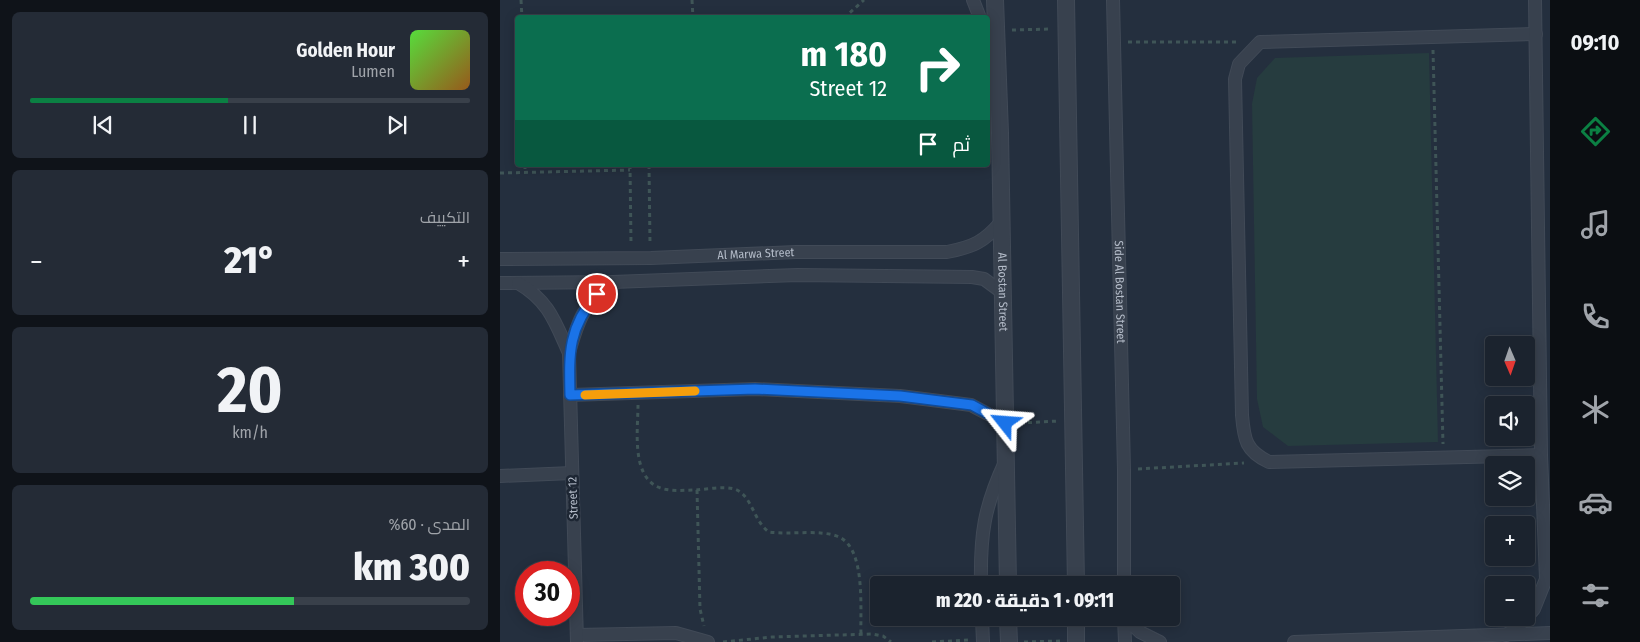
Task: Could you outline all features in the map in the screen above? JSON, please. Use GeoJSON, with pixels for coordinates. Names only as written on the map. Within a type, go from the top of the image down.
{"type":"FeatureCollection","features":[{"type":"Feature","properties":{"kind":"street"},"geometry":{"type":"LineString","coordinates":[[973,0],[979,15]]}},
{"type":"Feature","properties":{"kind":"street","name":"Al Bostan Street"},"geometry":{"type":"LineString","coordinates":[[995,0],[993,34],[1002,222],[1008,576]]}},
{"type":"Feature","properties":{"kind":"street"},"geometry":{"type":"LineString","coordinates":[[1066,0],[1076,576]]}},
{"type":"Feature","properties":{"kind":"street","name":"Side Al Bostan Street"},"geometry":{"type":"LineString","coordinates":[[1114,0],[1124,470],[1124,576]]}},
{"type":"Feature","properties":{"kind":"street"},"geometry":{"type":"LineString","coordinates":[[1506,635],[1517,628],[1534,609],[1548,579],[1541,455],[1545,313],[1535,0]]}},
{"type":"Feature","properties":{"kind":"street"},"geometry":{"type":"LineString","coordinates":[[1536,34],[1260,42],[1239,64],[1235,79],[1243,432],[1247,443],[1255,455],[1269,462],[1541,455]]}},
{"type":"Feature","properties":{"kind":"street","name":"Al Marwa Street"},"geometry":{"type":"LineString","coordinates":[[500,259],[650,258],[796,252],[948,252],[969,248],[988,237],[1002,222]]}},
{"type":"Feature","properties":{"kind":"street","name":"Al Marwa Street"},"geometry":{"type":"LineString","coordinates":[[500,283],[613,282],[798,275],[972,277],[984,279],[1003,293]]}},
{"type":"Feature","properties":{"kind":"street","name":"Street 12"},"geometry":{"type":"LineString","coordinates":[[577,639],[569,353],[584,308],[597,294],[613,282]]}},
{"type":"Feature","properties":{"kind":"street","name":"Street 12"},"geometry":{"type":"LineString","coordinates":[[518,283],[532,291],[544,302],[553,316],[569,353]]}},
{"type":"Feature","properties":{"kind":"street"},"geometry":{"type":"LineString","coordinates":[[570,395],[755,389],[927,398],[972,405],[1005,423]]}},
{"type":"Feature","properties":{"kind":"street"},"geometry":{"type":"LineString","coordinates":[[981,576],[980,545],[984,515],[1006,459]]}},
{"type":"Feature","properties":{"kind":"street"},"geometry":{"type":"LineString","coordinates":[[500,476],[572,473]]}},
{"type":"Feature","properties":{"kind":"street"},"geometry":{"type":"LineString","coordinates":[[982,626],[983,641]]}},
{"type":"Feature","properties":{"kind":"street"},"geometry":{"type":"LineString","coordinates":[[1008,626],[1009,642]]}},
{"type":"Feature","properties":{"kind":"street"},"geometry":{"type":"LineString","coordinates":[[1076,626],[1076,642]]}},
{"type":"Feature","properties":{"kind":"street"},"geometry":{"type":"LineString","coordinates":[[1125,626],[1125,642]]}},
{"type":"Feature","properties":{"kind":"street"},"geometry":{"type":"LineString","coordinates":[[1134,626],[1140,632],[1160,642]]}},
{"type":"Feature","properties":{"kind":"street"},"geometry":{"type":"LineString","coordinates":[[577,639],[676,633],[707,638]]}},
{"type":"Feature","properties":{"kind":"street"},"geometry":{"type":"LineString","coordinates":[[1294,642],[1466,639],[1550,633]]}},
{"type":"Feature","properties":{"kind":"path"},"geometry":{"type":"LineString","coordinates":[[521,0],[522,15]]}},
{"type":"Feature","properties":{"kind":"path"},"geometry":{"type":"LineString","coordinates":[[692,0],[693,15]]}},
{"type":"Feature","properties":{"kind":"path"},"geometry":{"type":"LineString","coordinates":[[847,15],[864,0]]}},
{"type":"Feature","properties":{"kind":"path"},"geometry":{"type":"LineString","coordinates":[[993,34],[1066,29]]}},
{"type":"Feature","properties":{"kind":"path"},"geometry":{"type":"LineString","coordinates":[[1433,37],[1444,456]]}},
{"type":"Feature","properties":{"kind":"path"},"geometry":{"type":"LineString","coordinates":[[1114,42],[1260,42]]}},
{"type":"Feature","properties":{"kind":"path"},"geometry":{"type":"LineString","coordinates":[[525,167],[525,173]]}},
{"type":"Feature","properties":{"kind":"path"},"geometry":{"type":"LineString","coordinates":[[649,167],[650,258]]}},
{"type":"Feature","properties":{"kind":"path"},"geometry":{"type":"LineString","coordinates":[[500,173],[630,170],[632,258]]}},
{"type":"Feature","properties":{"kind":"path"},"geometry":{"type":"LineString","coordinates":[[637,393],[640,462],[645,477],[657,487],[697,490],[727,488],[740,492],[746,496],[760,526],[769,532],[839,536],[852,548],[858,565],[861,635]]}},
{"type":"Feature","properties":{"kind":"path"},"geometry":{"type":"LineString","coordinates":[[1005,423],[1074,421]]}},
{"type":"Feature","properties":{"kind":"path"},"geometry":{"type":"LineString","coordinates":[[1124,470],[1269,462]]}},
{"type":"Feature","properties":{"kind":"path"},"geometry":{"type":"LineString","coordinates":[[697,490],[700,609],[707,638]]}},
{"type":"Feature","properties":{"kind":"path"},"geometry":{"type":"LineString","coordinates":[[723,642],[762,637],[861,635],[883,636],[891,642]]}},
{"type":"Feature","properties":{"kind":"path"},"geometry":{"type":"LineString","coordinates":[[932,642],[983,641]]}},
{"type":"Feature","properties":{"kind":"path"},"geometry":{"type":"LineString","coordinates":[[1024,642],[1076,642]]}},
{"type":"Feature","properties":{"kind":"green space"},"geometry":{"type":"Polygon","coordinates":[[[1429,53],[1438,442],[1288,446],[1263,427],[1257,399],[1252,104],[1257,78],[1275,58],[1429,53]]]}},
{"type":"Feature","properties":{"kind":"slow traffic"},"geometry":{"type":"LineString","coordinates":[[585,395],[695,391]]}},
{"type":"Feature","properties":{"kind":"route"},"geometry":{"type":"LineString","coordinates":[[597,294],[584,308],[576,326],[569,353],[570,395],[755,389],[900,396],[972,405],[1005,423]]}}]}
